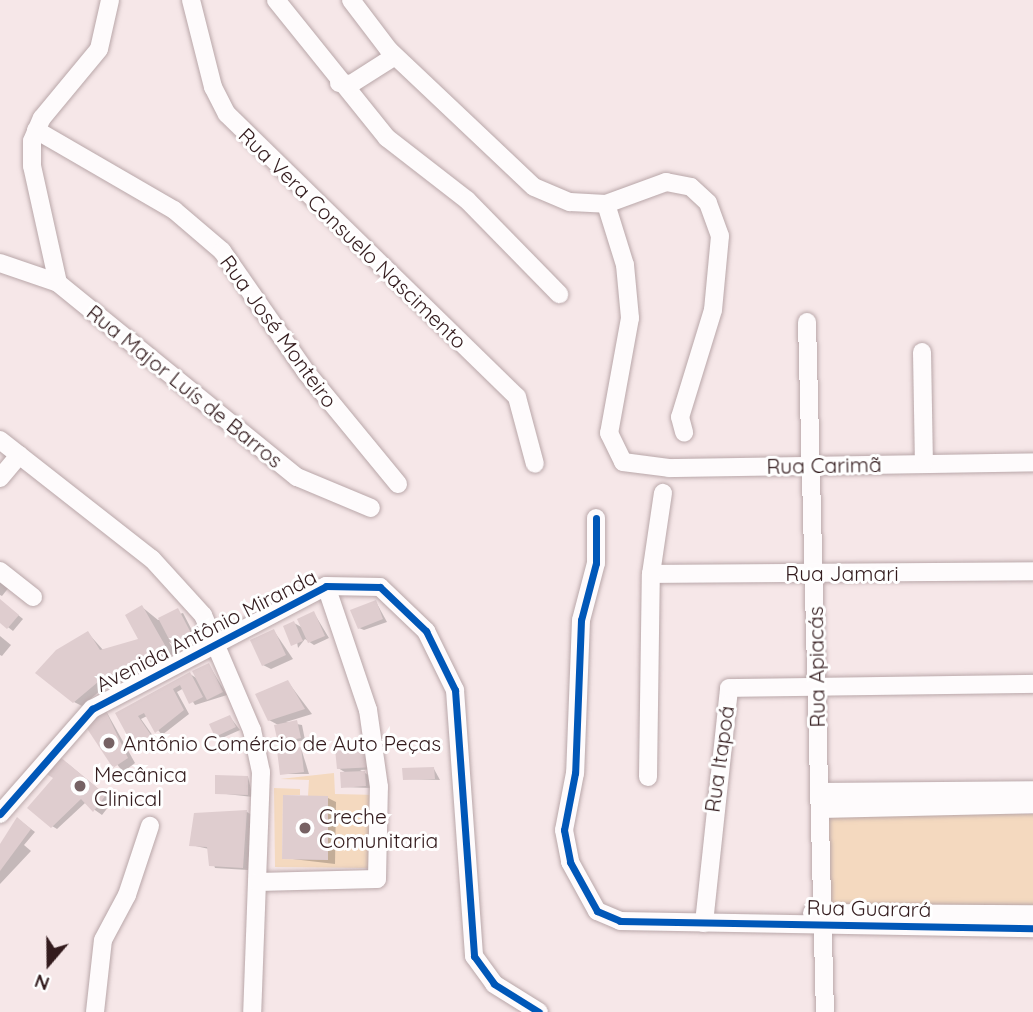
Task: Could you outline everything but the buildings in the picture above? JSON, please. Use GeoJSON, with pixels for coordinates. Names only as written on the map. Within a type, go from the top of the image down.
{"type":"FeatureCollection","features":[{"type":"Feature","properties":{"kind":"street"},"geometry":{"type":"LineString","coordinates":[[58,283],[32,166],[36,130],[99,48],[110,0]]}},
{"type":"Feature","properties":{"kind":"street","name":"Rua Vera Consuelo Nascimento"},"geometry":{"type":"LineString","coordinates":[[191,0],[213,87],[228,114],[517,397],[535,464]]}},
{"type":"Feature","properties":{"kind":"street"},"geometry":{"type":"LineString","coordinates":[[276,0],[339,83],[387,138],[467,200],[559,294]]}},
{"type":"Feature","properties":{"kind":"street"},"geometry":{"type":"LineString","coordinates":[[351,0],[395,56],[534,187],[570,202],[606,204],[666,182],[691,187],[708,203],[720,236],[713,310],[680,417],[684,432]]}},
{"type":"Feature","properties":{"kind":"street"},"geometry":{"type":"LineString","coordinates":[[339,83],[351,84],[395,56]]}},
{"type":"Feature","properties":{"kind":"street","name":"Rua José Monteiro"},"geometry":{"type":"LineString","coordinates":[[36,130],[174,211],[222,251],[306,372],[398,484]]}},
{"type":"Feature","properties":{"kind":"street","name":"Rua Carimã"},"geometry":{"type":"LineString","coordinates":[[606,204],[625,265],[629,318],[609,433],[617,458],[669,468],[1033,462]]}},
{"type":"Feature","properties":{"kind":"street","name":"Rua Major Luís de Barros"},"geometry":{"type":"LineString","coordinates":[[0,263],[58,283],[297,477],[371,508]]}},
{"type":"Feature","properties":{"kind":"street","name":"Rua Apiacás"},"geometry":{"type":"LineString","coordinates":[[807,322],[825,1012]]}},
{"type":"Feature","properties":{"kind":"street"},"geometry":{"type":"LineString","coordinates":[[922,352],[924,463]]}},
{"type":"Feature","properties":{"kind":"street"},"geometry":{"type":"LineString","coordinates":[[0,440],[152,559],[203,615],[252,730],[261,772],[251,1012]]}},
{"type":"Feature","properties":{"kind":"street"},"geometry":{"type":"LineString","coordinates":[[0,478],[19,455]]}},
{"type":"Feature","properties":{"kind":"street"},"geometry":{"type":"LineString","coordinates":[[648,777],[651,574],[663,492]]}},
{"type":"Feature","properties":{"kind":"street","name":"Rua Guarará"},"geometry":{"type":"LineString","coordinates":[[596,518],[596,563],[581,620],[575,773],[564,830],[590,904],[620,921],[700,918],[903,920],[1033,928]]}},
{"type":"Feature","properties":{"kind":"street"},"geometry":{"type":"LineString","coordinates":[[0,571],[33,597]]}},
{"type":"Feature","properties":{"kind":"street","name":"Rua Jamari"},"geometry":{"type":"LineString","coordinates":[[651,574],[1033,571]]}},
{"type":"Feature","properties":{"kind":"street"},"geometry":{"type":"LineString","coordinates":[[257,882],[377,880],[379,787],[368,710],[326,586]]}},
{"type":"Feature","properties":{"kind":"street","name":"Avenida Antônio Miranda"},"geometry":{"type":"LineString","coordinates":[[0,814],[92,709],[214,641],[326,586],[380,587],[426,631],[443,656],[455,690],[469,939],[494,984],[539,1012]]}},
{"type":"Feature","properties":{"kind":"street","name":"Rua Itapoá"},"geometry":{"type":"LineString","coordinates":[[700,918],[729,688],[1033,684]]}},
{"type":"Feature","properties":{"kind":"street"},"geometry":{"type":"LineString","coordinates":[[820,800],[1033,790]]}},
{"type":"Feature","properties":{"kind":"street"},"geometry":{"type":"LineString","coordinates":[[820,800],[1033,804]]}},
{"type":"Feature","properties":{"kind":"street"},"geometry":{"type":"LineString","coordinates":[[95,1012],[103,940],[127,895],[150,826]]}},
{"type":"Feature","properties":{"kind":"street","name":"Rua Guarará"},"geometry":{"type":"LineString","coordinates":[[903,920],[1033,914]]}},
{"type":"Feature","properties":{"kind":"shaded area"},"geometry":{"type":"Polygon","coordinates":[[[334,773],[335,794],[377,795],[373,868],[275,867],[274,788],[300,789],[300,795],[283,795],[282,859],[327,860],[328,796],[308,796],[309,780],[280,779],[334,773]]]}},
{"type":"Feature","properties":{"kind":"shaded area"},"geometry":{"type":"Polygon","coordinates":[[[824,812],[1033,814],[1033,910],[824,909],[824,812]]]}},
{"type":"Feature","properties":{"kind":"cycle path"},"geometry":{"type":"LineString","coordinates":[[596,518],[596,563],[581,620],[575,773],[564,830],[570,862],[597,911],[620,921],[1033,928]]}},
{"type":"Feature","properties":{"kind":"cycle path"},"geometry":{"type":"LineString","coordinates":[[0,814],[92,709],[326,586],[380,587],[426,631],[455,690],[474,956],[494,984],[539,1012]]}},
{"type":"Feature","properties":{"kind":"place","name":"Antônio Comércio de Auto Peças"},"geometry":{"type":"Point","coordinates":[109,743]}},
{"type":"Feature","properties":{"kind":"place","name":"Mecânica Clinical"},"geometry":{"type":"Point","coordinates":[80,786]}},
{"type":"Feature","properties":{"kind":"place","name":"Creche Comunitaria"},"geometry":{"type":"Point","coordinates":[305,828]}}]}
